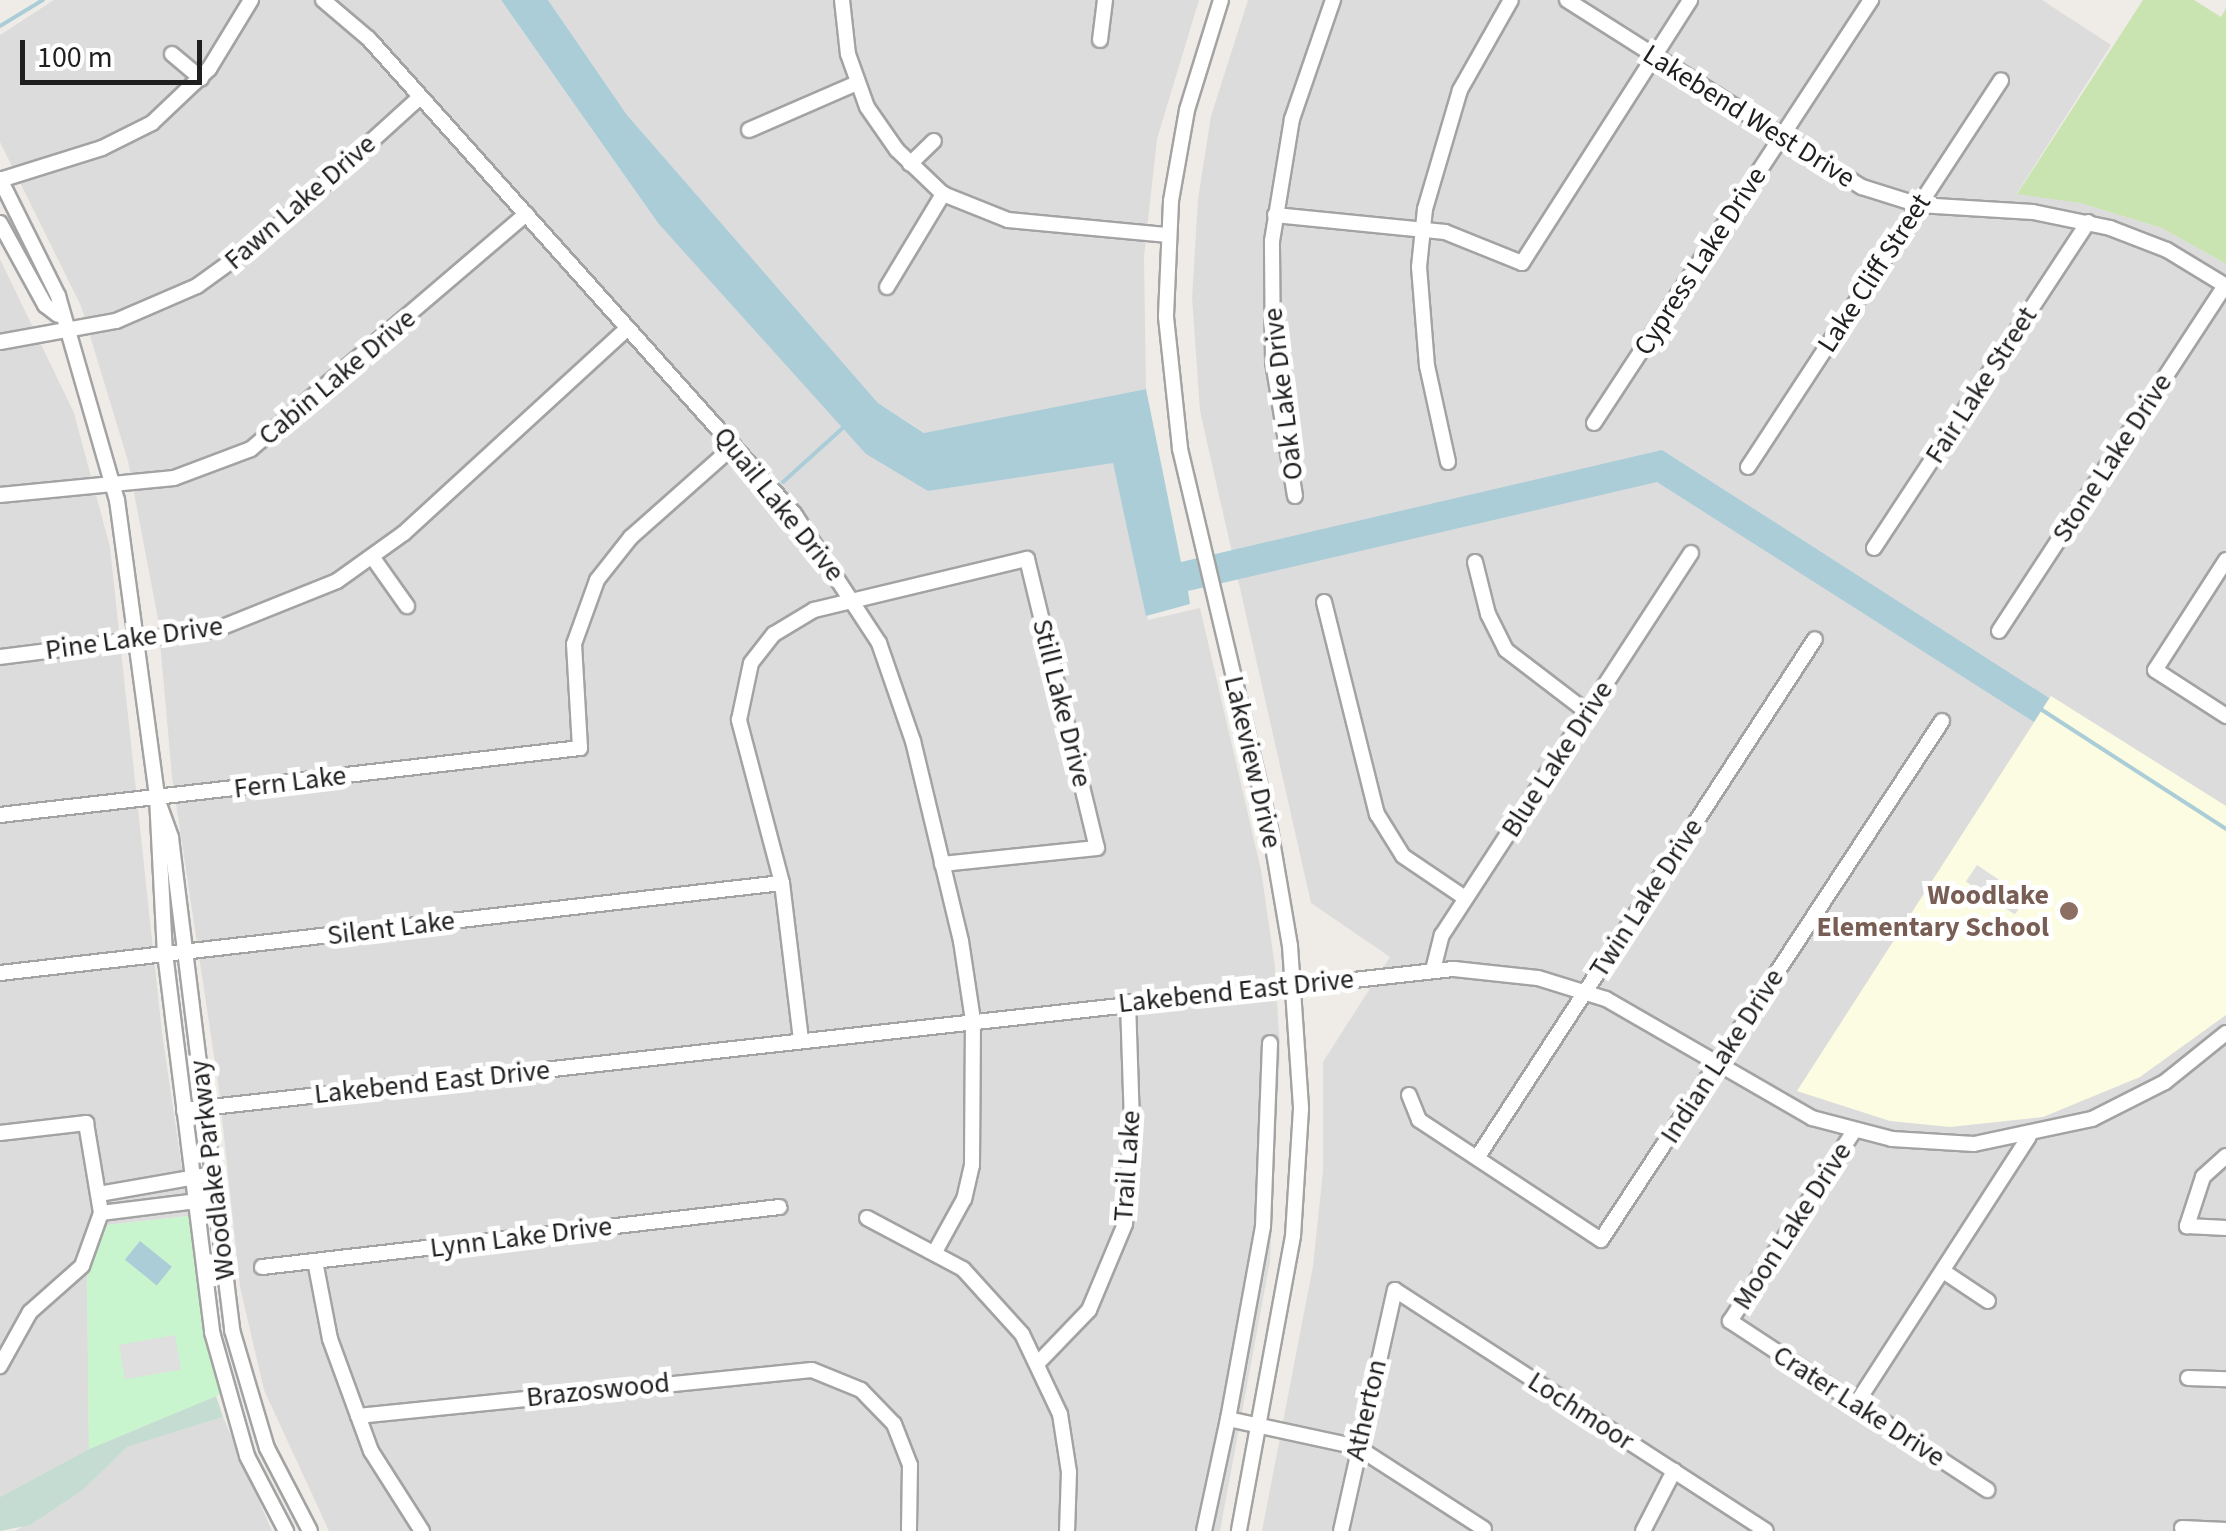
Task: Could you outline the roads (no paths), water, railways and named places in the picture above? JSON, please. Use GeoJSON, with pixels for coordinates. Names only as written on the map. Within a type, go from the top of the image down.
{"type":"FeatureCollection","features":[{"type":"Feature","properties":{"kind":"street"},"geometry":{"type":"LineString","coordinates":[[0,180],[128,137],[172,108],[201,78],[251,0]]}},
{"type":"Feature","properties":{"kind":"street","name":"Quail Lake Drive"},"geometry":{"type":"LineString","coordinates":[[323,0],[369,39],[734,446],[809,532],[856,600],[894,679],[942,864],[972,1020],[972,1165],[957,1216],[936,1250]]}},
{"type":"Feature","properties":{"kind":"street"},"geometry":{"type":"LineString","coordinates":[[842,0],[857,83],[881,129],[910,164],[943,194],[1008,220],[1168,236]]}},
{"type":"Feature","properties":{"kind":"street"},"geometry":{"type":"LineString","coordinates":[[1100,40],[1105,0]]}},
{"type":"Feature","properties":{"kind":"street","name":"Lakeview Drive"},"geometry":{"type":"LineString","coordinates":[[1221,0],[1187,110],[1168,236],[1173,406],[1270,829],[1295,985],[1302,1109],[1297,1199],[1238,1531]]}},
{"type":"Feature","properties":{"kind":"street","name":"Oak Lake Drive"},"geometry":{"type":"LineString","coordinates":[[1294,496],[1273,362],[1275,215],[1292,119],[1333,0]]}},
{"type":"Feature","properties":{"kind":"street"},"geometry":{"type":"LineString","coordinates":[[1448,462],[1427,366],[1422,230],[1432,170],[1460,90],[1511,0]]}},
{"type":"Feature","properties":{"kind":"street","name":"Lakebend West Drive"},"geometry":{"type":"LineString","coordinates":[[1567,0],[1780,139],[1862,187],[1919,205],[2088,222],[2167,250],[2226,285]]}},
{"type":"Feature","properties":{"kind":"street"},"geometry":{"type":"LineString","coordinates":[[1275,215],[1466,237],[1522,263],[1690,0]]}},
{"type":"Feature","properties":{"kind":"street","name":"Cypress Lake Drive"},"geometry":{"type":"LineString","coordinates":[[1594,423],[1871,0]]}},
{"type":"Feature","properties":{"kind":"street"},"geometry":{"type":"LineString","coordinates":[[172,54],[201,78]]}},
{"type":"Feature","properties":{"kind":"street","name":"Lake Cliff Street"},"geometry":{"type":"LineString","coordinates":[[1748,467],[2001,80]]}},
{"type":"Feature","properties":{"kind":"street"},"geometry":{"type":"LineString","coordinates":[[749,130],[857,83]]}},
{"type":"Feature","properties":{"kind":"street","name":"Fawn Lake Drive"},"geometry":{"type":"LineString","coordinates":[[0,342],[66,335],[158,306],[234,262],[420,97]]}},
{"type":"Feature","properties":{"kind":"street"},"geometry":{"type":"LineString","coordinates":[[910,164],[934,141]]}},
{"type":"Feature","properties":{"kind":"street","name":"Woodlake Parkway"},"geometry":{"type":"LineString","coordinates":[[0,180],[58,296],[58,315],[112,480],[157,797],[165,953],[195,1202],[228,1401],[286,1531]]}},
{"type":"Feature","properties":{"kind":"street"},"geometry":{"type":"LineString","coordinates":[[887,286],[943,194]]}},
{"type":"Feature","properties":{"kind":"street","name":"Cabin Lake Drive"},"geometry":{"type":"LineString","coordinates":[[0,495],[200,471],[262,442],[526,214]]}},
{"type":"Feature","properties":{"kind":"street","name":"Fair Lake Street"},"geometry":{"type":"LineString","coordinates":[[1874,548],[2088,222]]}},
{"type":"Feature","properties":{"kind":"street","name":"Woodlake Parkway"},"geometry":{"type":"LineString","coordinates":[[0,224],[45,305],[58,315]]}},
{"type":"Feature","properties":{"kind":"street","name":"Stone Lake Drive"},"geometry":{"type":"LineString","coordinates":[[1999,630],[2226,285]]}},
{"type":"Feature","properties":{"kind":"street","name":"Pine Lake Drive"},"geometry":{"type":"LineString","coordinates":[[0,657],[137,642],[257,617],[373,558],[626,329]]}},
{"type":"Feature","properties":{"kind":"street","name":"Fern Lake"},"geometry":{"type":"LineString","coordinates":[[0,815],[580,748],[574,644],[597,580],[631,538],[734,446]]}},
{"type":"Feature","properties":{"kind":"street","name":"Blue Lake Drive"},"geometry":{"type":"LineString","coordinates":[[1433,970],[1442,936],[1691,553]]}},
{"type":"Feature","properties":{"kind":"street"},"geometry":{"type":"LineString","coordinates":[[373,558],[407,606]]}},
{"type":"Feature","properties":{"kind":"street","name":"Still Lake Drive"},"geometry":{"type":"LineString","coordinates":[[856,600],[1028,558],[1098,848],[942,864]]}},
{"type":"Feature","properties":{"kind":"street"},"geometry":{"type":"LineString","coordinates":[[2226,560],[2154,670],[2226,716]]}},
{"type":"Feature","properties":{"kind":"street"},"geometry":{"type":"LineString","coordinates":[[1475,562],[1488,614],[1506,650],[1535,678],[1587,712]]}},
{"type":"Feature","properties":{"kind":"street"},"geometry":{"type":"LineString","coordinates":[[801,1040],[782,883],[742,745],[743,685],[758,652],[783,626],[856,600]]}},
{"type":"Feature","properties":{"kind":"street"},"geometry":{"type":"LineString","coordinates":[[1324,602],[1376,814],[1403,856],[1466,898]]}},
{"type":"Feature","properties":{"kind":"street","name":"Twin Lake Drive"},"geometry":{"type":"LineString","coordinates":[[1477,1158],[1815,639]]}},
{"type":"Feature","properties":{"kind":"street","name":"Indian Lake Drive"},"geometry":{"type":"LineString","coordinates":[[1477,1158],[1601,1240],[1942,721]]}},
{"type":"Feature","properties":{"kind":"street","name":"Woodlake Parkway"},"geometry":{"type":"LineString","coordinates":[[157,797],[171,838],[214,1199],[248,1395],[310,1531]]}},
{"type":"Feature","properties":{"kind":"street","name":"Silent Lake"},"geometry":{"type":"LineString","coordinates":[[0,973],[782,883]]}},
{"type":"Feature","properties":{"kind":"street","name":"Lakebend East Drive"},"geometry":{"type":"LineString","coordinates":[[184,1110],[1128,1002],[1433,970],[1498,971],[1585,992],[1626,1008],[1775,1101],[1854,1131],[1933,1144],[2029,1136],[2129,1102],[2226,1033]]}},
{"type":"Feature","properties":{"kind":"street","name":"Trail Lake"},"geometry":{"type":"LineString","coordinates":[[1039,1362],[1089,1310],[1125,1224],[1132,1123],[1128,1002]]}},
{"type":"Feature","properties":{"kind":"street"},"geometry":{"type":"LineString","coordinates":[[1204,1531],[1262,1226],[1270,1043]]}},
{"type":"Feature","properties":{"kind":"street"},"geometry":{"type":"LineString","coordinates":[[1409,1095],[1419,1120],[1477,1158]]}},
{"type":"Feature","properties":{"kind":"street"},"geometry":{"type":"LineString","coordinates":[[0,1132],[86,1123],[100,1213],[97,1238],[82,1266],[30,1312],[0,1366]]}},
{"type":"Feature","properties":{"kind":"street","name":"Moon Lake Drive"},"geometry":{"type":"LineString","coordinates":[[1730,1321],[1854,1131]]}},
{"type":"Feature","properties":{"kind":"street"},"geometry":{"type":"LineString","coordinates":[[1856,1404],[2029,1136]]}},
{"type":"Feature","properties":{"kind":"street"},"geometry":{"type":"LineString","coordinates":[[2226,1156],[2203,1178],[2188,1226],[2226,1228]]}},
{"type":"Feature","properties":{"kind":"street"},"geometry":{"type":"LineString","coordinates":[[99,1194],[212,1174]]}},
{"type":"Feature","properties":{"kind":"street"},"geometry":{"type":"LineString","coordinates":[[151,1185],[154,1208]]}},
{"type":"Feature","properties":{"kind":"street"},"geometry":{"type":"LineString","coordinates":[[100,1213],[214,1199]]}},
{"type":"Feature","properties":{"kind":"street","name":"Lynn Lake Drive"},"geometry":{"type":"LineString","coordinates":[[262,1267],[780,1207]]}},
{"type":"Feature","properties":{"kind":"street"},"geometry":{"type":"LineString","coordinates":[[867,1218],[936,1250],[995,1299],[1039,1362],[1066,1442],[1067,1531]]}},
{"type":"Feature","properties":{"kind":"street"},"geometry":{"type":"LineString","coordinates":[[315,1260],[330,1338],[358,1416],[372,1451],[422,1531]]}},
{"type":"Feature","properties":{"kind":"street"},"geometry":{"type":"LineString","coordinates":[[1942,1270],[1988,1301]]}},
{"type":"Feature","properties":{"kind":"street","name":"Atherton"},"geometry":{"type":"LineString","coordinates":[[1341,1531],[1395,1290]]}},
{"type":"Feature","properties":{"kind":"street","name":"Lochmoor"},"geometry":{"type":"LineString","coordinates":[[1395,1290],[1766,1531]]}},
{"type":"Feature","properties":{"kind":"street","name":"Crater Lake Drive"},"geometry":{"type":"LineString","coordinates":[[1730,1321],[1987,1490]]}},
{"type":"Feature","properties":{"kind":"street","name":"Brazoswood"},"geometry":{"type":"LineString","coordinates":[[358,1416],[776,1370],[836,1377],[876,1403],[900,1436],[912,1484],[909,1531]]}},
{"type":"Feature","properties":{"kind":"street"},"geometry":{"type":"LineString","coordinates":[[2188,1378],[2226,1380]]}},
{"type":"Feature","properties":{"kind":"street"},"geometry":{"type":"LineString","coordinates":[[1228,1418],[1357,1447],[1484,1529]]}},
{"type":"Feature","properties":{"kind":"street"},"geometry":{"type":"LineString","coordinates":[[1642,1531],[1674,1471]]}},
{"type":"Feature","properties":{"kind":"street"},"geometry":{"type":"LineString","coordinates":[[2182,1528],[2226,1530]]}},
{"type":"Feature","properties":{"kind":"water"},"geometry":{"type":"Polygon","coordinates":[[[501,0],[548,0],[627,115],[878,403],[924,433],[1146,389],[1181,562],[1662,450],[2049,698],[2034,722],[1657,482],[1188,591],[1190,604],[1146,616],[1113,463],[928,491],[866,454],[658,223],[501,0]]]}},
{"type":"Feature","properties":{"kind":"water"},"geometry":{"type":"Polygon","coordinates":[[[140,1241],[172,1267],[157,1285],[125,1260],[140,1241]]]}},
{"type":"Feature","properties":{"kind":"waterway"},"geometry":{"type":"LineString","coordinates":[[0,26],[43,0]]}},
{"type":"Feature","properties":{"kind":"waterway"},"geometry":{"type":"LineString","coordinates":[[783,482],[846,425]]}},
{"type":"Feature","properties":{"kind":"waterway"},"geometry":{"type":"LineString","coordinates":[[2039,708],[2226,829]]}},
{"type":"Feature","properties":{"kind":"place","name":"Woodlake Elementary School"},"geometry":{"type":"Point","coordinates":[2069,911]}}]}
